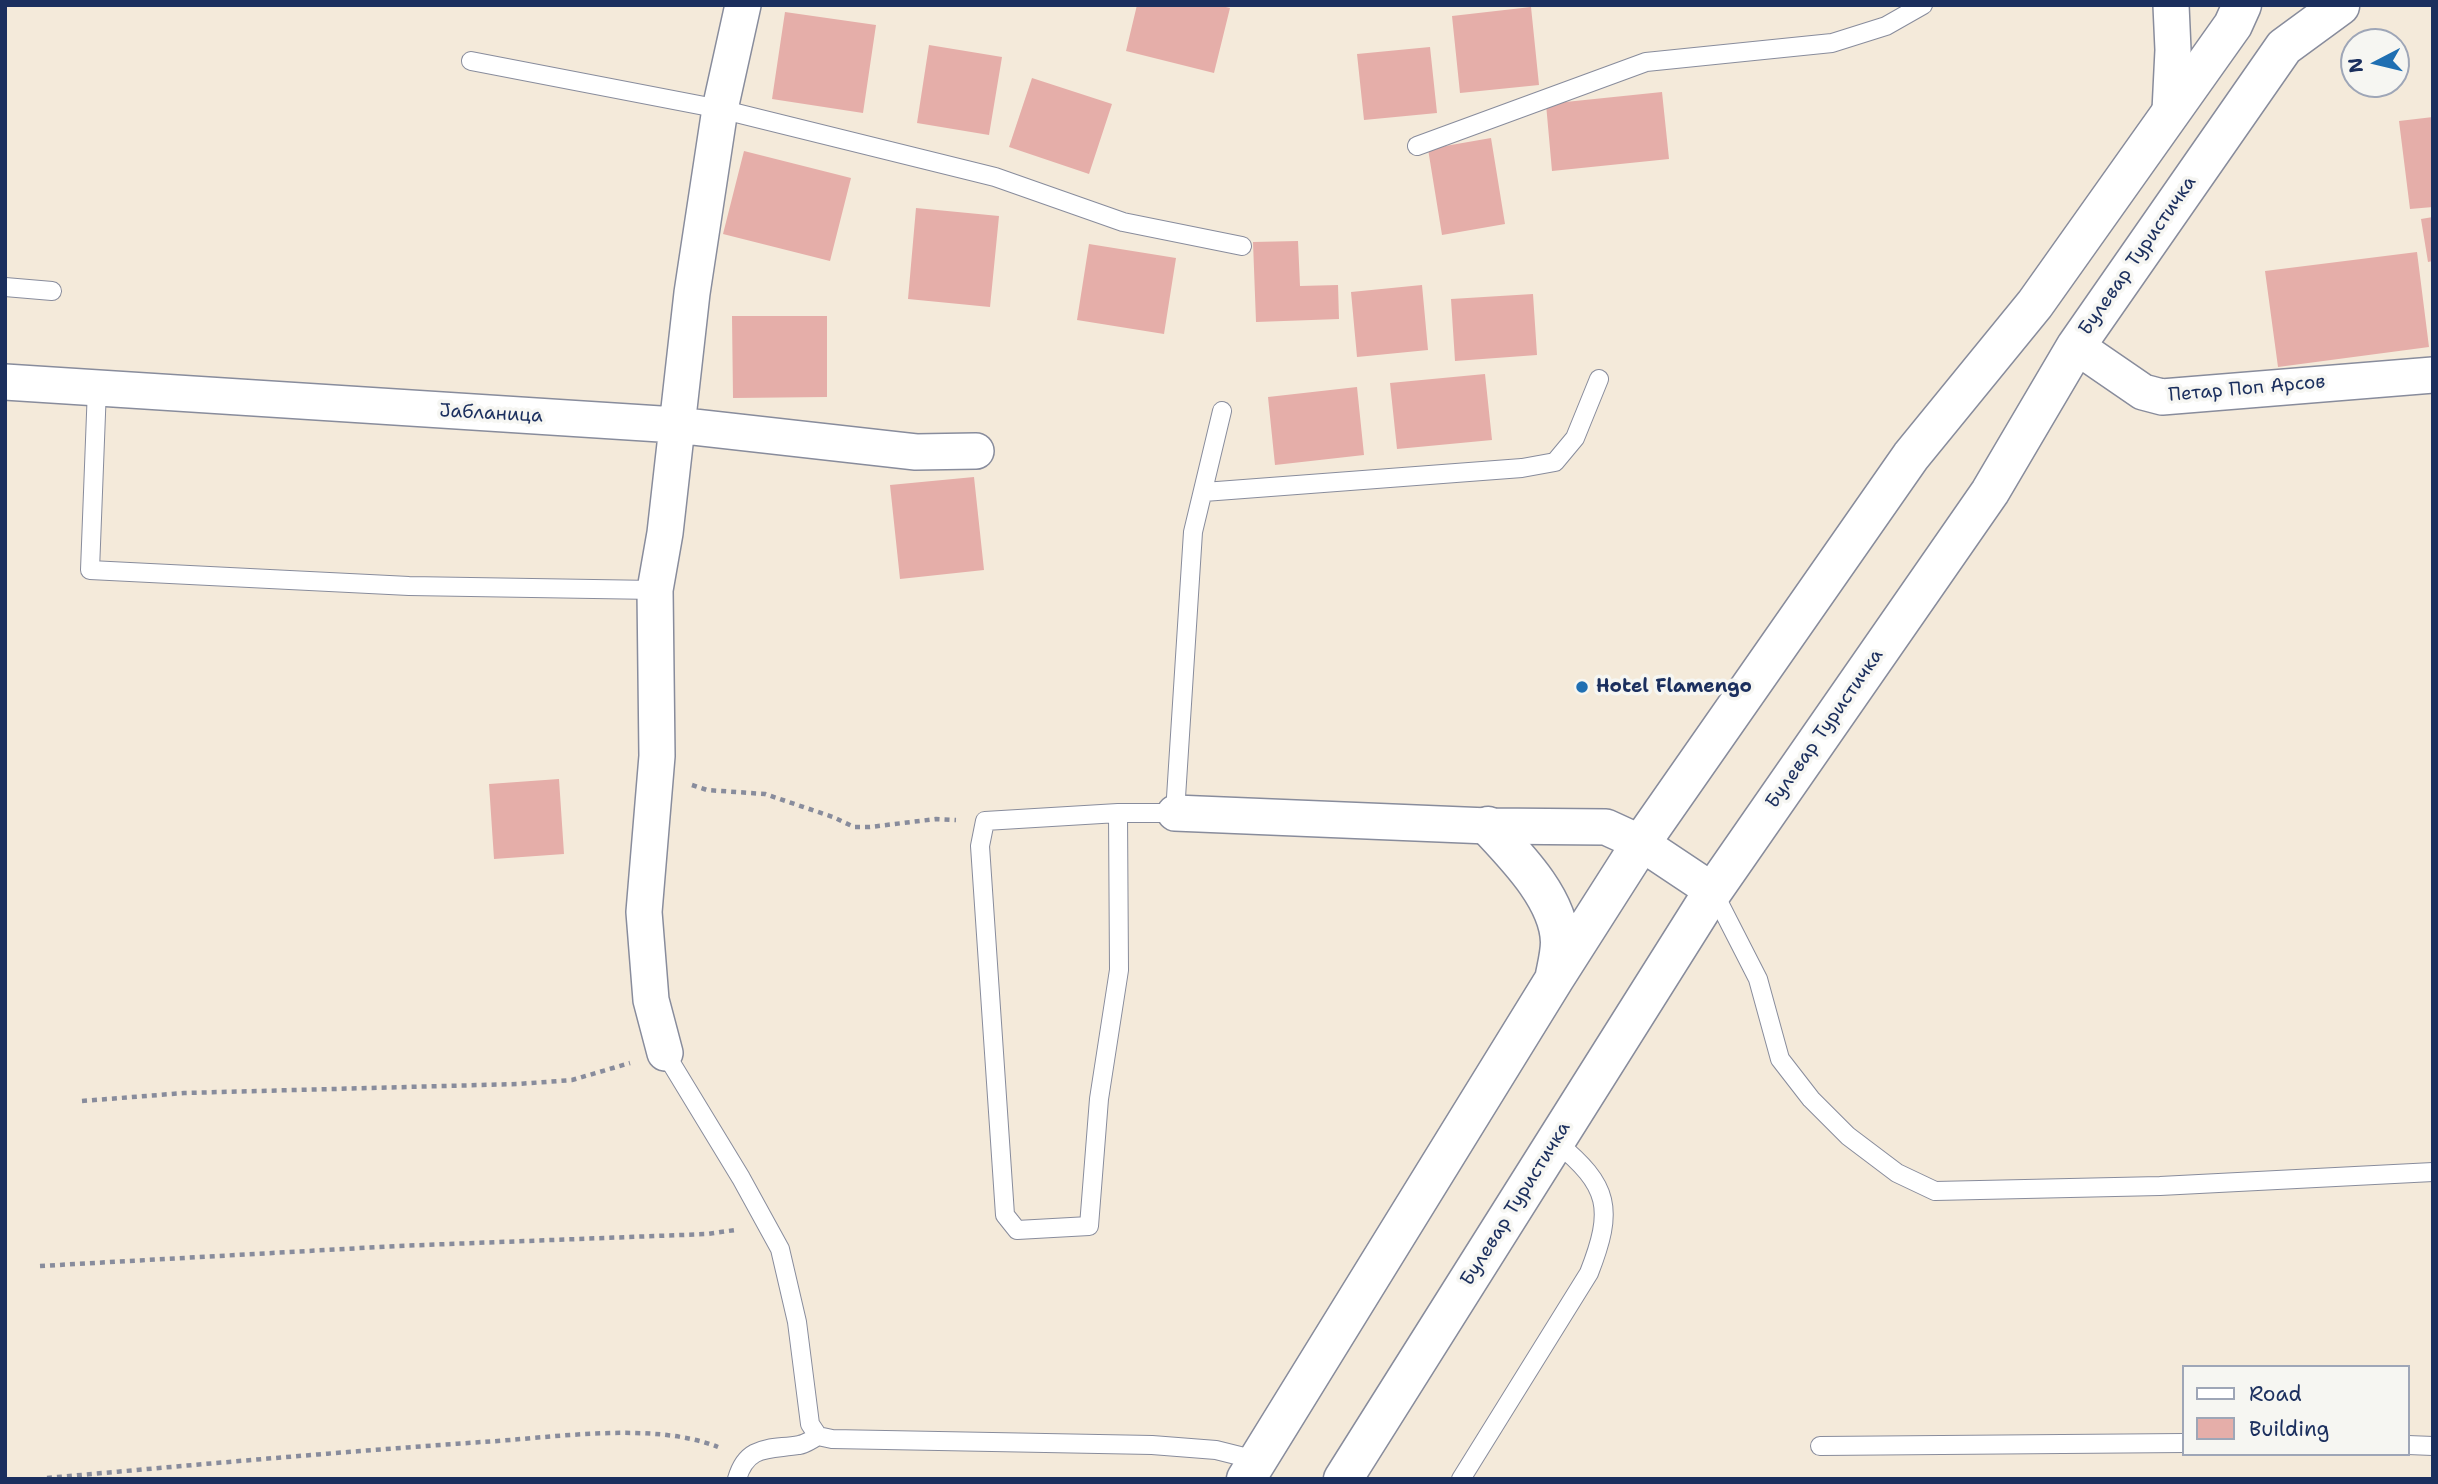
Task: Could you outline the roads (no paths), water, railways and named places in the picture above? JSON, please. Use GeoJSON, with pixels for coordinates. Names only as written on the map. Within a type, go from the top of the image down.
{"type":"FeatureCollection","features":[{"type":"Feature","properties":{"kind":"main road"},"geometry":{"type":"LineString","coordinates":[[1251,1469],[1641,843],[1911,456],[2035,304],[2233,25],[2242,5]]}},
{"type":"Feature","properties":{"kind":"main road"},"geometry":{"type":"LineString","coordinates":[[2313,5],[2340,6]]}},
{"type":"Feature","properties":{"kind":"main road","name":"Булевар Туристичка"},"geometry":{"type":"LineString","coordinates":[[1343,1479],[1713,891],[1990,492],[2076,346],[2284,47],[2340,6]]}},
{"type":"Feature","properties":{"kind":"main road"},"geometry":{"type":"LineString","coordinates":[[1488,826],[1524,865],[1552,907],[1560,941],[1555,978]]}},
{"type":"Feature","properties":{"kind":"street"},"geometry":{"type":"LineString","coordinates":[[664,1053],[651,1000],[644,912],[656,770],[656,590],[692,293],[720,109],[743,5]]}},
{"type":"Feature","properties":{"kind":"street"},"geometry":{"type":"LineString","coordinates":[[2170,111],[2173,50],[2171,5]]}},
{"type":"Feature","properties":{"kind":"street","name":"Петар Поп Арсов"},"geometry":{"type":"LineString","coordinates":[[2076,346],[2143,392],[2162,397],[2433,375]]}},
{"type":"Feature","properties":{"kind":"street","name":"Јабланица"},"geometry":{"type":"LineString","coordinates":[[5,382],[676,425],[916,452],[976,451]]}},
{"type":"Feature","properties":{"kind":"street"},"geometry":{"type":"LineString","coordinates":[[1175,813],[1488,826],[1606,827],[1641,843],[1713,891]]}},
{"type":"Feature","properties":{"kind":"lane"},"geometry":{"type":"LineString","coordinates":[[1417,146],[1646,62],[1832,43],[1886,26],[1923,5]]}},
{"type":"Feature","properties":{"kind":"lane"},"geometry":{"type":"LineString","coordinates":[[471,61],[720,109],[995,177],[1123,222],[1242,246]]}},
{"type":"Feature","properties":{"kind":"lane"},"geometry":{"type":"LineString","coordinates":[[5,287],[52,291]]}},
{"type":"Feature","properties":{"kind":"lane"},"geometry":{"type":"LineString","coordinates":[[1204,492],[1522,468],[1555,463],[1575,438],[1599,379]]}},
{"type":"Feature","properties":{"kind":"lane"},"geometry":{"type":"LineString","coordinates":[[97,388],[90,570],[409,586],[656,590]]}},
{"type":"Feature","properties":{"kind":"lane"},"geometry":{"type":"LineString","coordinates":[[1118,813],[1119,970],[1100,1099],[1089,1226],[1017,1230],[1005,1215],[980,846],[985,821],[1118,813],[1175,813],[1193,532],[1222,411]]}},
{"type":"Feature","properties":{"kind":"lane"},"geometry":{"type":"LineString","coordinates":[[1713,891],[1758,979],[1780,1059],[1811,1099],[1848,1136],[1897,1173],[1935,1191],[2160,1186],[2433,1172]]}},
{"type":"Feature","properties":{"kind":"lane"},"geometry":{"type":"LineString","coordinates":[[664,1053],[741,1178],[780,1249],[797,1322],[810,1424],[818,1436]]}},
{"type":"Feature","properties":{"kind":"lane"},"geometry":{"type":"LineString","coordinates":[[1461,1479],[1589,1273],[1606,1222],[1601,1193],[1590,1174],[1556,1142]]}},
{"type":"Feature","properties":{"kind":"lane"},"geometry":{"type":"LineString","coordinates":[[741,1471],[754,1451],[802,1445],[818,1436],[832,1439],[1152,1445],[1216,1450],[1251,1469]]}},
{"type":"Feature","properties":{"kind":"lane"},"geometry":{"type":"LineString","coordinates":[[1820,1446],[2182,1443]]}},
{"type":"Feature","properties":{"kind":"lane"},"geometry":{"type":"LineString","coordinates":[[2410,1446],[2433,1446]]}},
{"type":"Feature","properties":{"kind":"place","name":"Hotel Flamengo"},"geometry":{"type":"Point","coordinates":[1582,687]}}]}
